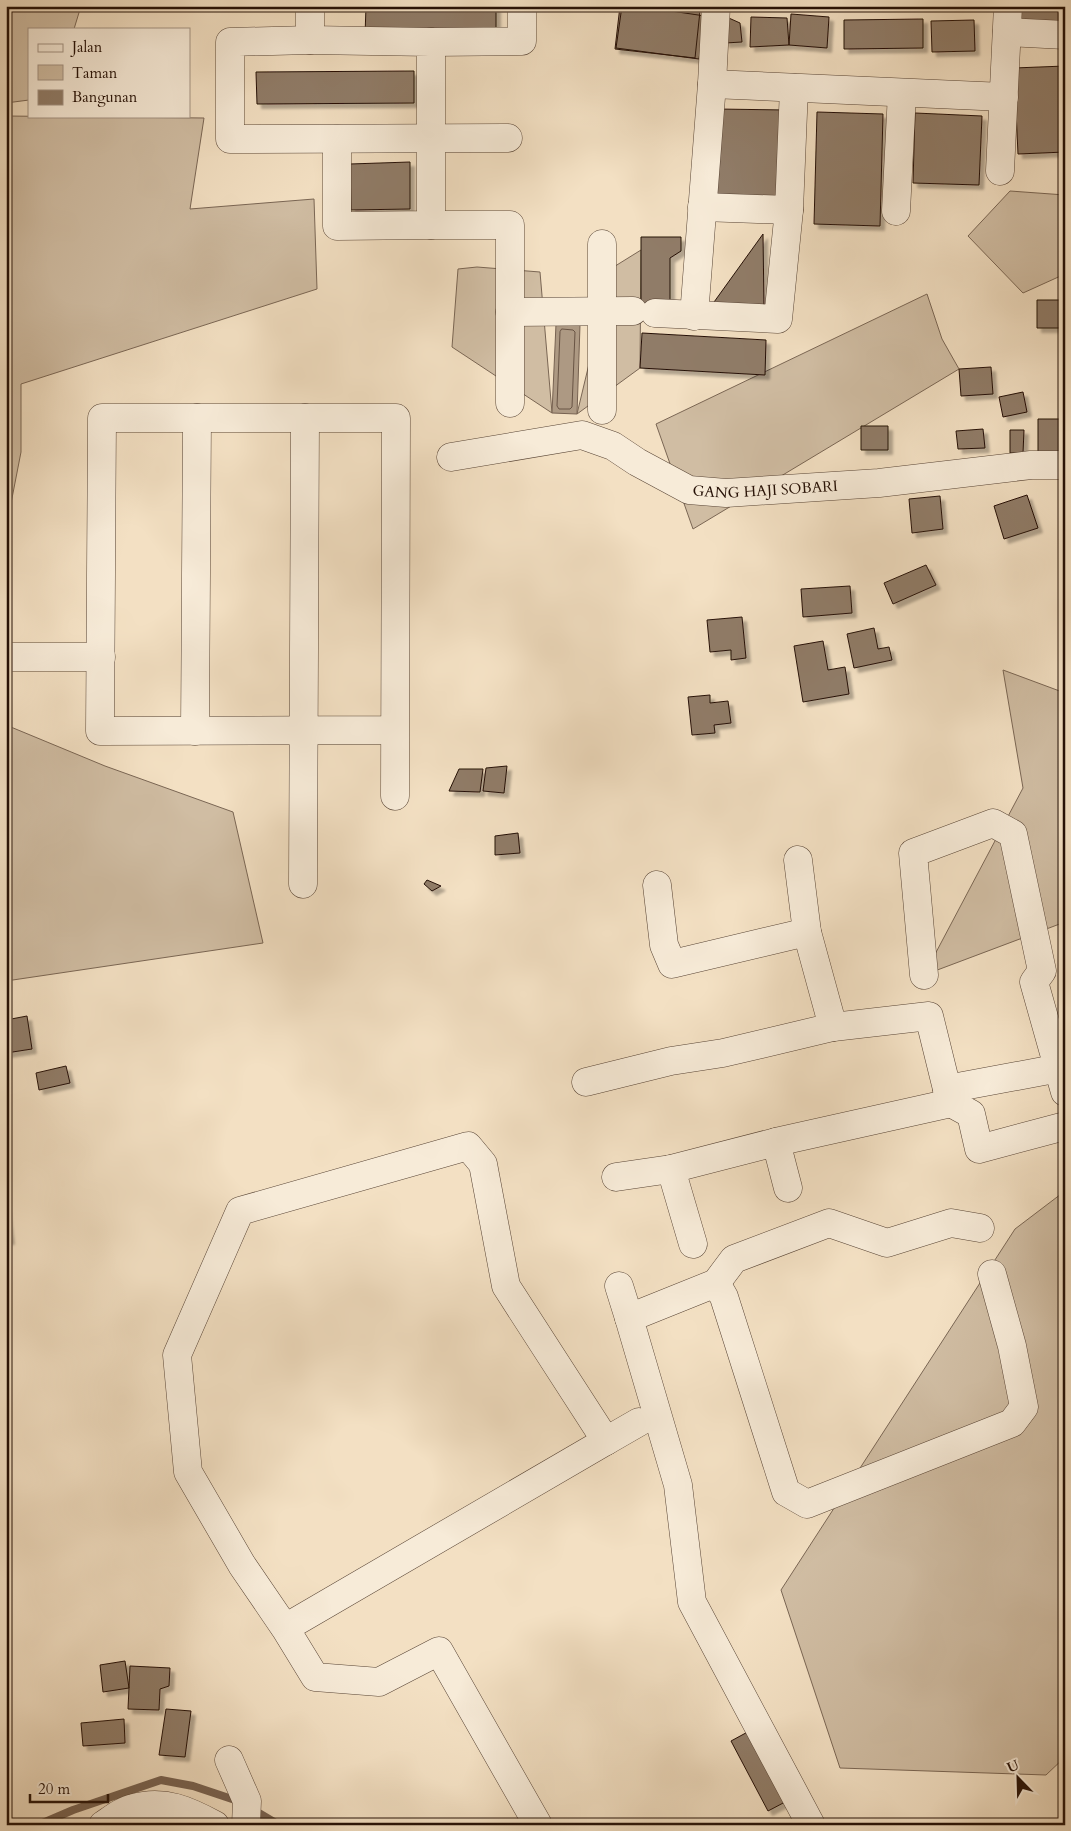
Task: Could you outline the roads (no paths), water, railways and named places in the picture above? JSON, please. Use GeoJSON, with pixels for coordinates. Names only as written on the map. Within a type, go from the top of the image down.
{"type":"FeatureCollection","features":[{"type":"Feature","properties":{"kind":"street"},"geometry":{"type":"LineString","coordinates":[[310,6],[310,40]]}},
{"type":"Feature","properties":{"kind":"street"},"geometry":{"type":"LineString","coordinates":[[508,138],[230,140],[230,42],[310,40],[522,41],[522,6]]}},
{"type":"Feature","properties":{"kind":"street"},"geometry":{"type":"LineString","coordinates":[[694,316],[712,84],[716,6]]}},
{"type":"Feature","properties":{"kind":"street"},"geometry":{"type":"LineString","coordinates":[[1000,171],[1008,19],[1065,35]]}},
{"type":"Feature","properties":{"kind":"street"},"geometry":{"type":"LineString","coordinates":[[431,42],[431,225]]}},
{"type":"Feature","properties":{"kind":"street"},"geometry":{"type":"LineString","coordinates":[[712,84],[1004,97]]}},
{"type":"Feature","properties":{"kind":"street"},"geometry":{"type":"LineString","coordinates":[[510,312],[644,312],[778,320],[788,210],[794,88]]}},
{"type":"Feature","properties":{"kind":"street"},"geometry":{"type":"LineString","coordinates":[[896,211],[902,93]]}},
{"type":"Feature","properties":{"kind":"street"},"geometry":{"type":"LineString","coordinates":[[337,139],[337,226],[510,225],[510,403]]}},
{"type":"Feature","properties":{"kind":"street"},"geometry":{"type":"LineString","coordinates":[[702,208],[788,210]]}},
{"type":"Feature","properties":{"kind":"street"},"geometry":{"type":"LineString","coordinates":[[602,244],[602,410]]}},
{"type":"Feature","properties":{"kind":"street"},"geometry":{"type":"LineString","coordinates":[[395,730],[100,731],[102,418],[396,418],[395,796]]}},
{"type":"Feature","properties":{"kind":"street"},"geometry":{"type":"LineString","coordinates":[[195,731],[197,418]]}},
{"type":"Feature","properties":{"kind":"street"},"geometry":{"type":"LineString","coordinates":[[303,884],[305,418]]}},
{"type":"Feature","properties":{"kind":"street","name":"GANG HAJI SOBARI"},"geometry":{"type":"LineString","coordinates":[[451,457],[582,435],[613,446],[637,462],[689,490],[726,493],[879,484],[1031,466],[1065,465]]}},
{"type":"Feature","properties":{"kind":"street"},"geometry":{"type":"LineString","coordinates":[[6,657],[101,657]]}},
{"type":"Feature","properties":{"kind":"street"},"geometry":{"type":"LineString","coordinates":[[616,1178],[671,1169],[949,1096],[1063,1076],[1034,982],[1042,970],[1013,834],[993,823],[913,853],[923,981],[929,1016],[949,1096],[971,1114],[979,1149],[1065,1126]]}},
{"type":"Feature","properties":{"kind":"street"},"geometry":{"type":"LineString","coordinates":[[798,860],[807,932],[834,1027]]}},
{"type":"Feature","properties":{"kind":"street"},"geometry":{"type":"LineString","coordinates":[[657,885],[664,945],[672,964],[807,932]]}},
{"type":"Feature","properties":{"kind":"street"},"geometry":{"type":"LineString","coordinates":[[586,1082],[671,1061],[723,1053],[834,1027],[929,1016]]}},
{"type":"Feature","properties":{"kind":"street"},"geometry":{"type":"LineString","coordinates":[[776,1142],[788,1188]]}},
{"type":"Feature","properties":{"kind":"street"},"geometry":{"type":"LineString","coordinates":[[538,1825],[438,1651],[379,1682],[315,1677],[286,1628],[242,1565],[188,1472],[177,1355],[240,1211],[468,1146],[483,1164],[506,1286],[606,1441]]}},
{"type":"Feature","properties":{"kind":"street"},"geometry":{"type":"LineString","coordinates":[[671,1169],[694,1244]]}},
{"type":"Feature","properties":{"kind":"street"},"geometry":{"type":"LineString","coordinates":[[629,1318],[716,1284],[734,1259],[829,1223],[887,1243],[951,1223],[980,1228]]}},
{"type":"Feature","properties":{"kind":"street"},"geometry":{"type":"LineString","coordinates":[[716,1284],[724,1297],[786,1492],[807,1504],[1012,1423],[1024,1407],[1012,1346],[992,1274]]}},
{"type":"Feature","properties":{"kind":"street"},"geometry":{"type":"LineString","coordinates":[[619,1286],[678,1485],[692,1602],[810,1825]]}},
{"type":"Feature","properties":{"kind":"street"},"geometry":{"type":"LineString","coordinates":[[286,1628],[639,1422]]}},
{"type":"Feature","properties":{"kind":"street"},"geometry":{"type":"LineString","coordinates":[[229,1760],[246,1817]]}},
{"type":"Feature","properties":{"kind":"street"},"geometry":{"type":"LineString","coordinates":[[103,1825],[132,1808],[159,1804],[175,1806],[216,1825]]}},
{"type":"Feature","properties":{"kind":"water"},"geometry":{"type":"Polygon","coordinates":[[[556,324],[580,325],[577,414],[552,413],[556,324]]]}},
{"type":"Feature","properties":{"kind":"waterway"},"geometry":{"type":"LineString","coordinates":[[38,1825],[73,1810],[161,1780],[193,1786],[238,1801]]}},
{"type":"Feature","properties":{"kind":"waterway"},"geometry":{"type":"LineString","coordinates":[[252,1809],[279,1825]]}}]}
